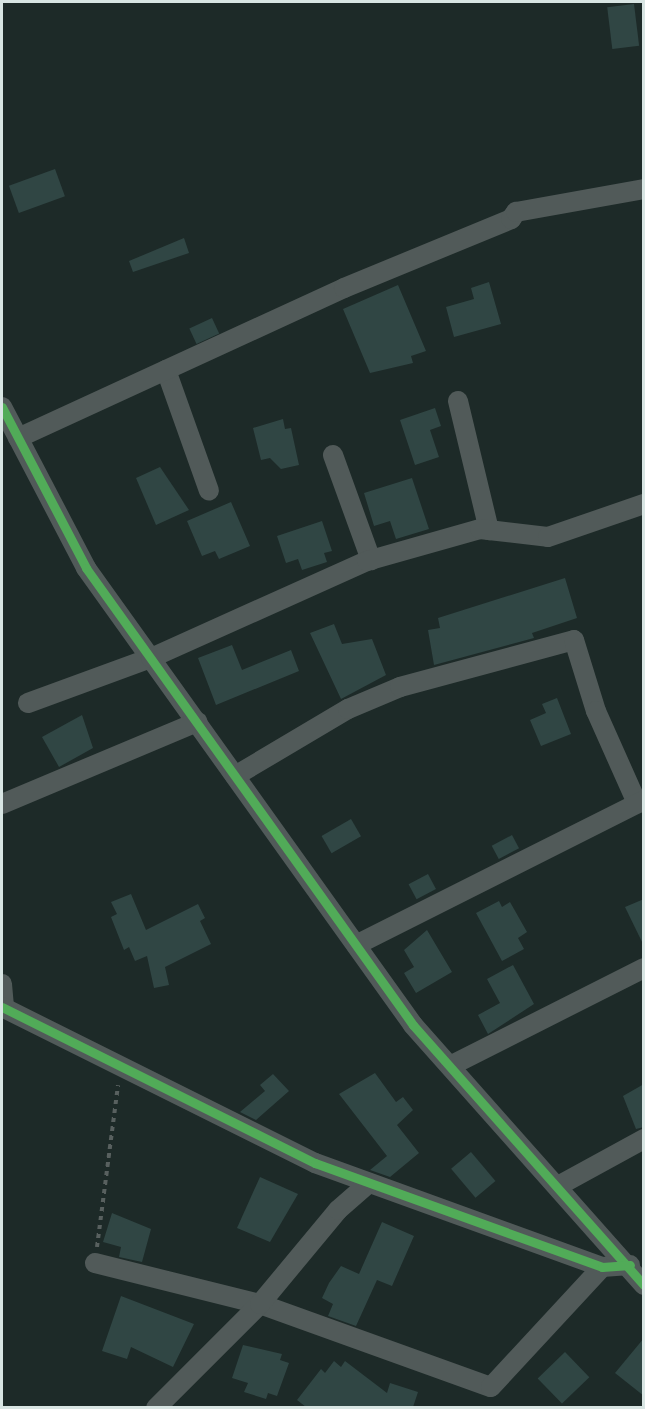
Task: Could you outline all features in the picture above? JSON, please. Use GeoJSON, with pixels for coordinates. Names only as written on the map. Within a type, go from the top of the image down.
{"type":"FeatureCollection","features":[{"type":"Feature","properties":{"kind":"street"},"geometry":{"type":"LineString","coordinates":[[18,438],[166,370],[511,219],[516,212],[644,189]]}},
{"type":"Feature","properties":{"kind":"street"},"geometry":{"type":"LineString","coordinates":[[166,370],[209,491]]}},
{"type":"Feature","properties":{"kind":"street"},"geometry":{"type":"LineString","coordinates":[[458,401],[489,530]]}},
{"type":"Feature","properties":{"kind":"street"},"geometry":{"type":"LineString","coordinates":[[2,407],[86,568],[356,945],[450,1066],[630,1265],[644,1285]]}},
{"type":"Feature","properties":{"kind":"street"},"geometry":{"type":"LineString","coordinates":[[333,455],[371,560]]}},
{"type":"Feature","properties":{"kind":"street"},"geometry":{"type":"LineString","coordinates":[[28,703],[151,658],[371,560],[489,530],[548,537],[644,504]]}},
{"type":"Feature","properties":{"kind":"street"},"geometry":{"type":"LineString","coordinates":[[235,776],[348,709],[400,687],[574,640],[596,711],[640,801],[356,945]]}},
{"type":"Feature","properties":{"kind":"street"},"geometry":{"type":"LineString","coordinates":[[2,804],[197,722]]}},
{"type":"Feature","properties":{"kind":"street"},"geometry":{"type":"LineString","coordinates":[[450,1066],[644,968]]}},
{"type":"Feature","properties":{"kind":"street"},"geometry":{"type":"LineString","coordinates":[[2,984],[3,1007],[315,1163],[602,1267],[630,1265]]}},
{"type":"Feature","properties":{"kind":"street"},"geometry":{"type":"LineString","coordinates":[[558,1186],[644,1138]]}},
{"type":"Feature","properties":{"kind":"street"},"geometry":{"type":"LineString","coordinates":[[156,1407],[260,1304],[338,1210],[369,1183]]}},
{"type":"Feature","properties":{"kind":"street"},"geometry":{"type":"LineString","coordinates":[[95,1263],[260,1304],[491,1387],[602,1267]]}},
{"type":"Feature","properties":{"kind":"path"},"geometry":{"type":"LineString","coordinates":[[95,1263],[121,1064]]}},
{"type":"Feature","properties":{"kind":"building"},"geometry":{"type":"Polygon","coordinates":[[[634,4],[639,46],[612,49],[607,7],[634,4]]]}},
{"type":"Feature","properties":{"kind":"building"},"geometry":{"type":"Polygon","coordinates":[[[55,169],[65,196],[19,213],[9,186],[55,169]]]}},
{"type":"Feature","properties":{"kind":"building"},"geometry":{"type":"Polygon","coordinates":[[[184,238],[189,253],[133,272],[129,261],[184,238]]]}},
{"type":"Feature","properties":{"kind":"building"},"geometry":{"type":"Polygon","coordinates":[[[489,282],[501,324],[454,337],[446,307],[474,299],[471,288],[489,282]]]}},
{"type":"Feature","properties":{"kind":"building"},"geometry":{"type":"Polygon","coordinates":[[[398,285],[426,351],[411,356],[413,363],[370,373],[343,309],[398,285]]]}},
{"type":"Feature","properties":{"kind":"building"},"geometry":{"type":"Polygon","coordinates":[[[212,318],[219,333],[197,344],[189,329],[212,318]]]}},
{"type":"Feature","properties":{"kind":"building"},"geometry":{"type":"Polygon","coordinates":[[[435,408],[441,426],[430,430],[439,457],[415,465],[400,420],[435,408]]]}},
{"type":"Feature","properties":{"kind":"building"},"geometry":{"type":"Polygon","coordinates":[[[283,419],[285,429],[291,428],[299,465],[281,469],[270,458],[261,460],[253,428],[283,419]]]}},
{"type":"Feature","properties":{"kind":"building"},"geometry":{"type":"Polygon","coordinates":[[[160,467],[189,510],[156,525],[136,478],[160,467]]]}},
{"type":"Feature","properties":{"kind":"building"},"geometry":{"type":"Polygon","coordinates":[[[412,478],[429,529],[396,539],[390,521],[374,526],[364,493],[412,478]]]}},
{"type":"Feature","properties":{"kind":"building"},"geometry":{"type":"Polygon","coordinates":[[[231,502],[250,546],[219,559],[215,551],[202,556],[187,521],[231,502]]]}},
{"type":"Feature","properties":{"kind":"building"},"geometry":{"type":"Polygon","coordinates":[[[322,521],[332,551],[324,553],[327,562],[302,570],[298,559],[286,563],[277,536],[322,521]]]}},
{"type":"Feature","properties":{"kind":"building"},"geometry":{"type":"Polygon","coordinates":[[[565,578],[577,618],[532,633],[534,638],[434,665],[428,630],[440,628],[438,618],[565,578]]]}},
{"type":"Feature","properties":{"kind":"building"},"geometry":{"type":"Polygon","coordinates":[[[334,624],[342,644],[372,639],[386,675],[341,699],[310,633],[334,624]]]}},
{"type":"Feature","properties":{"kind":"building"},"geometry":{"type":"Polygon","coordinates":[[[232,645],[242,670],[291,650],[299,671],[216,705],[198,658],[232,645]]]}},
{"type":"Feature","properties":{"kind":"building"},"geometry":{"type":"Polygon","coordinates":[[[557,698],[571,734],[541,746],[530,720],[546,713],[542,704],[557,698]]]}},
{"type":"Feature","properties":{"kind":"building"},"geometry":{"type":"Polygon","coordinates":[[[82,715],[93,748],[59,767],[42,737],[82,715]]]}},
{"type":"Feature","properties":{"kind":"building"},"geometry":{"type":"Polygon","coordinates":[[[351,819],[361,836],[332,853],[322,836],[351,819]]]}},
{"type":"Feature","properties":{"kind":"building"},"geometry":{"type":"Polygon","coordinates":[[[512,835],[519,848],[499,859],[492,846],[512,835]]]}},
{"type":"Feature","properties":{"kind":"building"},"geometry":{"type":"Polygon","coordinates":[[[428,874],[436,889],[417,899],[409,884],[428,874]]]}},
{"type":"Feature","properties":{"kind":"building"},"geometry":{"type":"Polygon","coordinates":[[[131,894],[146,930],[198,904],[205,918],[200,921],[211,944],[165,967],[169,985],[154,988],[147,956],[135,961],[129,947],[124,950],[111,917],[117,914],[111,902],[131,894]]]}},
{"type":"Feature","properties":{"kind":"building"},"geometry":{"type":"Polygon","coordinates":[[[644,899],[644,946],[625,907],[644,899]]]}},
{"type":"Feature","properties":{"kind":"building"},"geometry":{"type":"Polygon","coordinates":[[[499,901],[502,907],[510,902],[527,932],[518,938],[524,949],[502,961],[476,913],[499,901]]]}},
{"type":"Feature","properties":{"kind":"building"},"geometry":{"type":"Polygon","coordinates":[[[427,930],[452,972],[416,993],[404,973],[414,967],[404,950],[427,930]]]}},
{"type":"Feature","properties":{"kind":"building"},"geometry":{"type":"Polygon","coordinates":[[[513,965],[534,1004],[488,1034],[478,1015],[500,1003],[487,979],[513,965]]]}},
{"type":"Feature","properties":{"kind":"building"},"geometry":{"type":"Polygon","coordinates":[[[375,1073],[396,1102],[403,1097],[413,1110],[397,1125],[419,1153],[390,1177],[370,1170],[387,1156],[339,1094],[375,1073]]]}},
{"type":"Feature","properties":{"kind":"building"},"geometry":{"type":"Polygon","coordinates":[[[273,1074],[289,1091],[256,1120],[240,1112],[265,1091],[260,1085],[273,1074]]]}},
{"type":"Feature","properties":{"kind":"building"},"geometry":{"type":"Polygon","coordinates":[[[644,1084],[644,1127],[636,1129],[623,1096],[644,1084]]]}},
{"type":"Feature","properties":{"kind":"building"},"geometry":{"type":"Polygon","coordinates":[[[471,1152],[495,1181],[476,1198],[451,1169],[471,1152]]]}},
{"type":"Feature","properties":{"kind":"building"},"geometry":{"type":"Polygon","coordinates":[[[260,1177],[298,1194],[270,1242],[237,1228],[260,1177]]]}},
{"type":"Feature","properties":{"kind":"building"},"geometry":{"type":"Polygon","coordinates":[[[112,1213],[151,1229],[142,1262],[119,1257],[121,1247],[103,1242],[112,1213]]]}},
{"type":"Feature","properties":{"kind":"building"},"geometry":{"type":"Polygon","coordinates":[[[382,1222],[414,1236],[392,1286],[377,1280],[356,1326],[328,1316],[333,1304],[322,1298],[329,1283],[341,1266],[359,1274],[382,1222]]]}},
{"type":"Feature","properties":{"kind":"building"},"geometry":{"type":"Polygon","coordinates":[[[121,1296],[194,1324],[173,1367],[131,1347],[127,1359],[102,1351],[121,1296]]]}},
{"type":"Feature","properties":{"kind":"building"},"geometry":{"type":"Polygon","coordinates":[[[644,1338],[644,1396],[615,1373],[644,1338]]]}},
{"type":"Feature","properties":{"kind":"building"},"geometry":{"type":"Polygon","coordinates":[[[243,1345],[282,1354],[280,1360],[289,1363],[277,1396],[268,1393],[266,1399],[244,1392],[248,1383],[232,1378],[243,1345]]]}},
{"type":"Feature","properties":{"kind":"building"},"geometry":{"type":"Polygon","coordinates":[[[565,1352],[589,1377],[562,1404],[538,1378],[565,1352]]]}},
{"type":"Feature","properties":{"kind":"building"},"geometry":{"type":"Polygon","coordinates":[[[334,1361],[341,1367],[345,1361],[387,1393],[390,1383],[418,1392],[413,1407],[306,1407],[297,1400],[321,1369],[325,1373],[334,1361]]]}},
{"type":"Feature","properties":{"kind":"cycle path"},"geometry":{"type":"LineString","coordinates":[[2,407],[86,568],[413,1025],[644,1285]]}},
{"type":"Feature","properties":{"kind":"cycle path"},"geometry":{"type":"LineString","coordinates":[[2,1007],[315,1163],[602,1267],[630,1265]]}}]}
